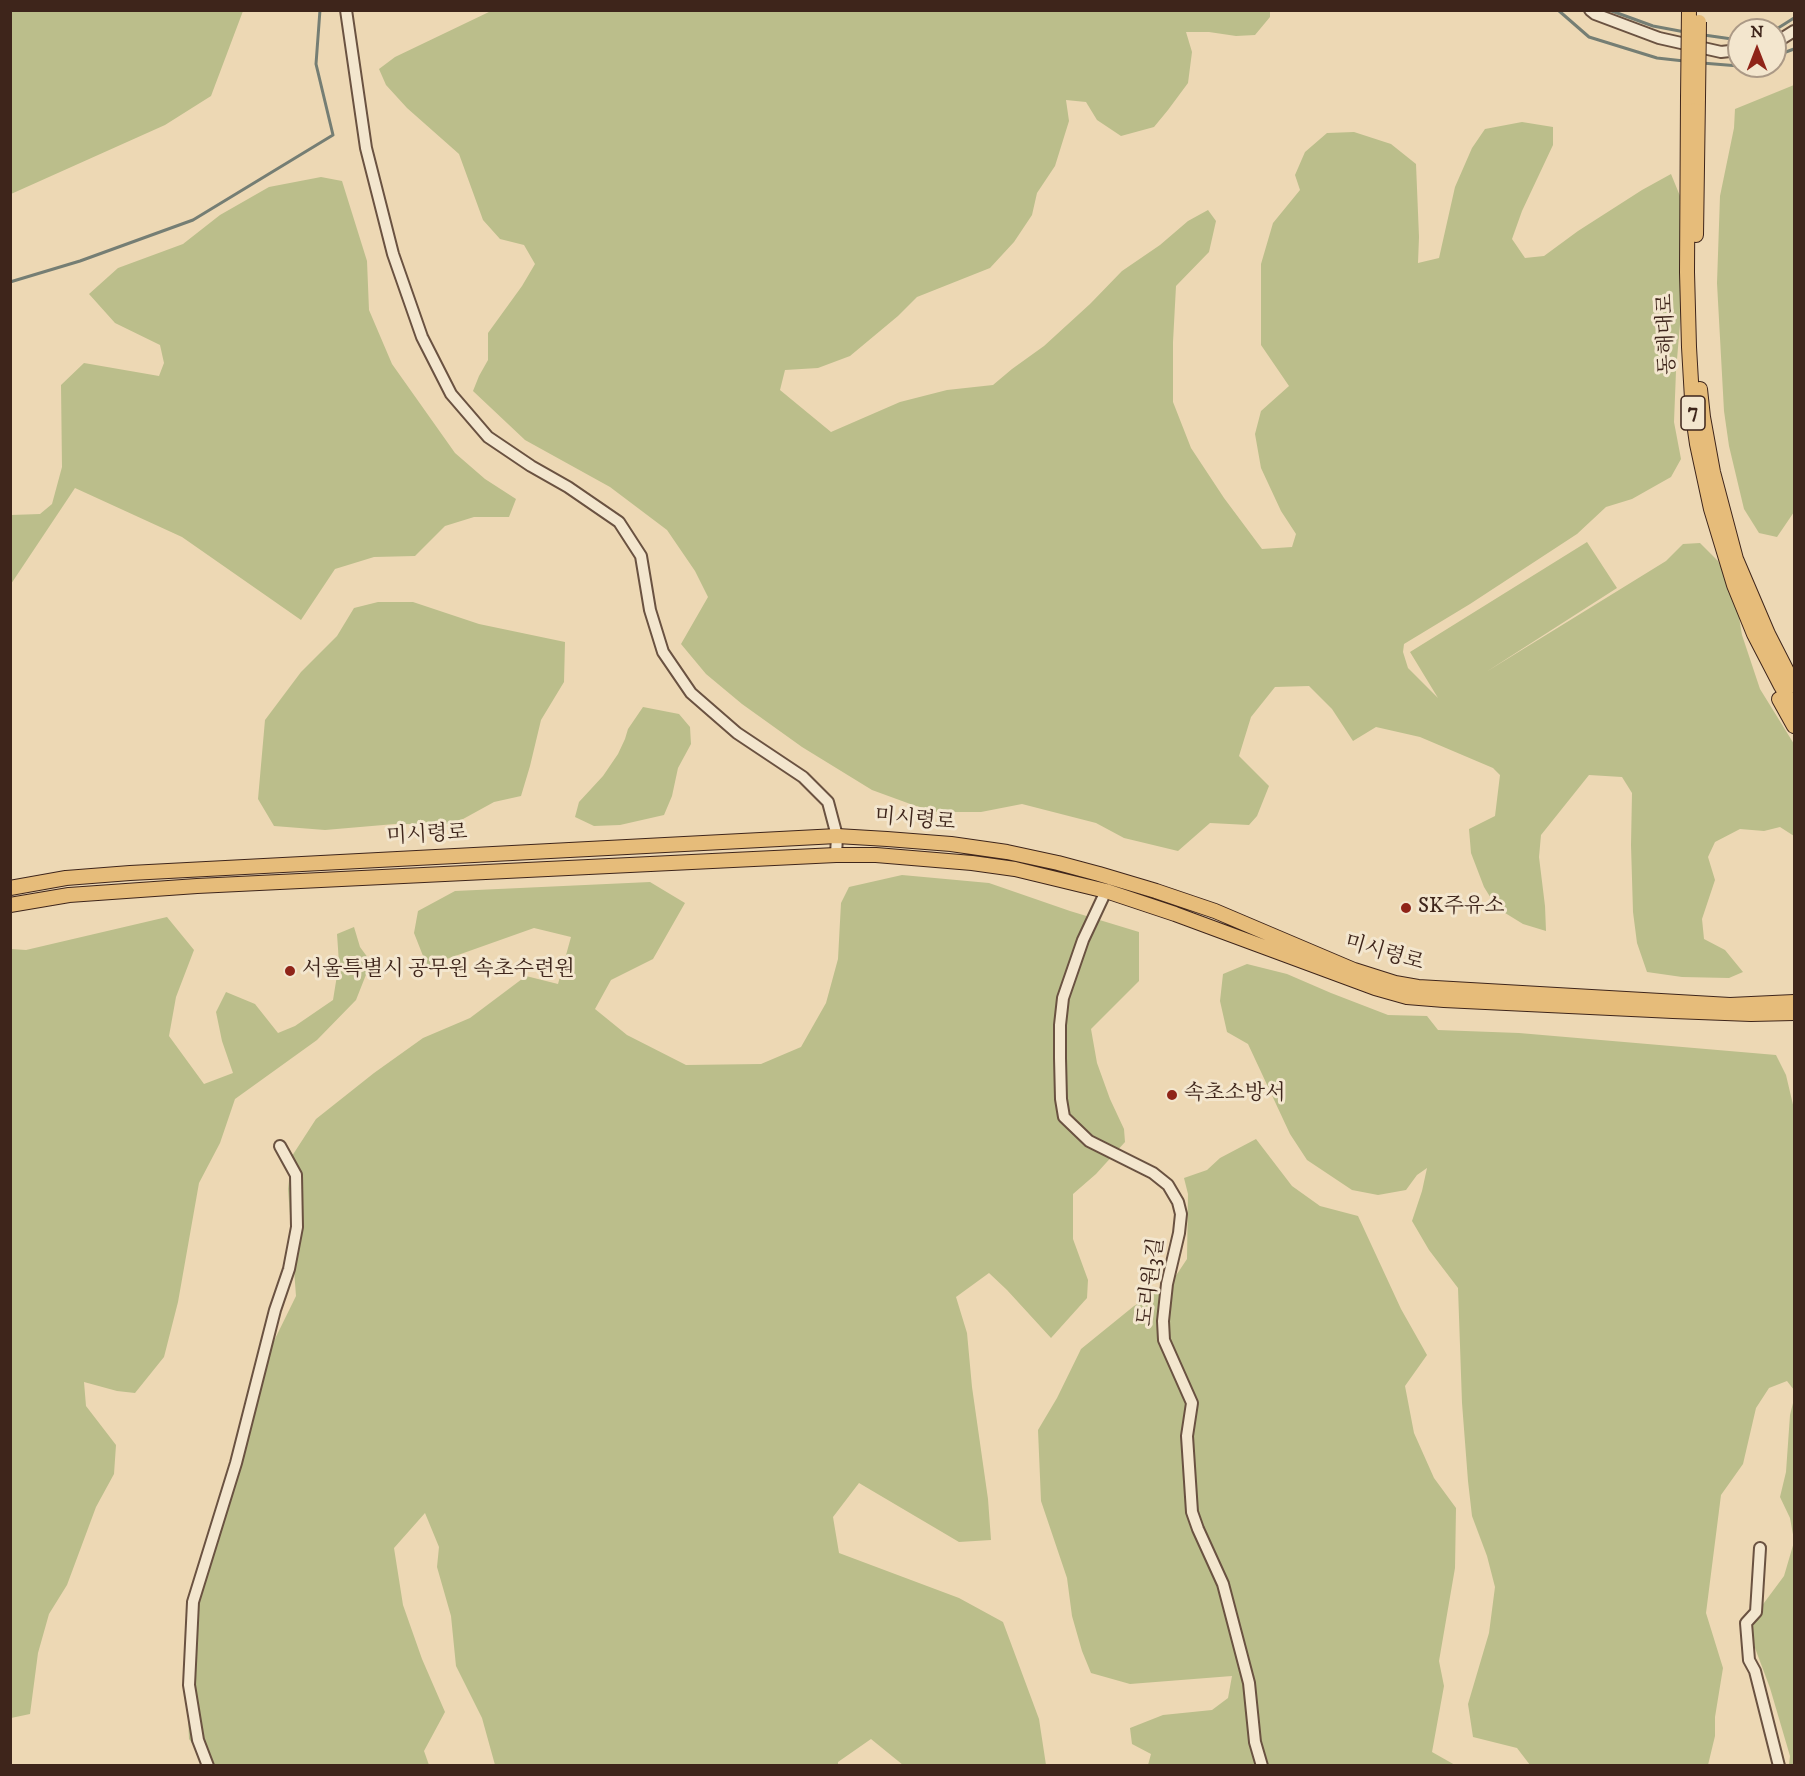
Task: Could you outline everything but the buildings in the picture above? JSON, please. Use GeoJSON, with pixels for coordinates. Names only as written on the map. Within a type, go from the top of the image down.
{"type":"FeatureCollection","features":[{"type":"Feature","properties":{"kind":"main road","name":"동해대로"},"geometry":{"type":"LineString","coordinates":[[1689,10],[1693,98],[1696,319],[1703,417],[1713,472],[1736,559],[1767,646],[1794,708]]}},
{"type":"Feature","properties":{"kind":"main road","name":"7"},"geometry":{"type":"LineString","coordinates":[[1693,98],[1699,10]]}},
{"type":"Feature","properties":{"kind":"main road","name":"동해대로"},"geometry":{"type":"LineString","coordinates":[[1767,646],[1794,685]]}},
{"type":"Feature","properties":{"kind":"main road"},"geometry":{"type":"LineString","coordinates":[[1767,646],[1794,669]]}},
{"type":"Feature","properties":{"kind":"main road"},"geometry":{"type":"LineString","coordinates":[[1767,646],[1773,689],[1794,726]]}},
{"type":"Feature","properties":{"kind":"main road","name":"미시령로"},"geometry":{"type":"LineString","coordinates":[[10,888],[66,878],[130,873],[837,836],[951,844],[1058,862],[1215,911],[1354,970],[1395,983],[1418,987],[1730,1005],[1794,1002]]}},
{"type":"Feature","properties":{"kind":"main road","name":"미시령로"},"geometry":{"type":"LineString","coordinates":[[10,905],[69,895],[197,886],[836,855],[876,855],[972,862],[1015,869],[1106,891],[1375,988],[1407,997],[1673,1011],[1794,1013]]}},
{"type":"Feature","properties":{"kind":"street"},"geometry":{"type":"LineString","coordinates":[[346,10],[366,148],[393,254],[422,337],[451,394],[488,437],[619,522],[641,556],[650,610],[663,652],[691,693],[737,733],[802,777],[828,802],[837,836],[836,855]]}},
{"type":"Feature","properties":{"kind":"street"},"geometry":{"type":"LineString","coordinates":[[1590,10],[1595,14],[1659,38],[1721,52],[1727,51]]}},
{"type":"Feature","properties":{"kind":"street","name":"도리원3길"},"geometry":{"type":"LineString","coordinates":[[1106,891],[1083,940],[1064,998],[1060,1025],[1060,1058],[1064,1117],[1089,1141],[1153,1173],[1168,1185],[1178,1202],[1181,1214],[1166,1293],[1163,1321],[1164,1340],[1192,1403],[1187,1436],[1192,1512],[1223,1584],[1249,1683],[1255,1742],[1262,1766]]}},
{"type":"Feature","properties":{"kind":"street"},"geometry":{"type":"LineString","coordinates":[[208,1766],[198,1740],[189,1685],[193,1602],[236,1463],[272,1321],[291,1258],[297,1227],[296,1175],[280,1146]]}},
{"type":"Feature","properties":{"kind":"street"},"geometry":{"type":"LineString","coordinates":[[1760,1548],[1756,1612],[1746,1623],[1749,1660],[1755,1671],[1779,1766]]}},
{"type":"Feature","properties":{"kind":"green space"},"geometry":{"type":"Polygon","coordinates":[[[10,11],[243,11],[211,96],[165,125],[11,194],[10,11]]]}},
{"type":"Feature","properties":{"kind":"green space"},"geometry":{"type":"Polygon","coordinates":[[[491,11],[1270,11],[1270,17],[1255,35],[1236,36],[1209,32],[1186,32],[1192,52],[1188,83],[1154,127],[1121,136],[1097,120],[1086,102],[1066,100],[1069,121],[1055,166],[1037,193],[1032,215],[1014,242],[990,268],[917,297],[850,356],[818,368],[785,370],[780,390],[831,432],[900,402],[947,390],[993,385],[1044,346],[1122,271],[1160,245],[1188,221],[1208,210],[1216,221],[1209,252],[1176,286],[1173,402],[1191,448],[1262,549],[1292,547],[1296,534],[1281,511],[1261,468],[1255,434],[1261,411],[1289,386],[1261,345],[1261,264],[1273,223],[1300,190],[1295,175],[1305,152],[1327,133],[1354,132],[1391,144],[1416,164],[1418,263],[1439,258],[1455,187],[1472,148],[1485,129],[1522,122],[1553,127],[1553,145],[1522,211],[1512,239],[1525,258],[1544,256],[1578,231],[1671,174],[1680,196],[1683,289],[1674,422],[1681,459],[1671,477],[1632,499],[1606,507],[1577,534],[1404,644],[1403,652],[1408,668],[1438,698],[1410,652],[1587,542],[1617,588],[1486,672],[1666,561],[1683,544],[1700,543],[1718,561],[1737,605],[1742,635],[1760,689],[1794,744],[1794,836],[1780,827],[1764,831],[1740,829],[1715,842],[1708,857],[1715,880],[1702,919],[1704,939],[1725,950],[1743,972],[1729,978],[1682,977],[1647,972],[1637,943],[1633,912],[1632,793],[1622,777],[1589,775],[1541,835],[1539,857],[1546,931],[1523,924],[1497,908],[1484,887],[1471,853],[1469,829],[1495,816],[1500,775],[1493,768],[1420,737],[1376,727],[1353,741],[1332,709],[1309,686],[1275,687],[1251,717],[1239,756],[1269,786],[1257,816],[1249,825],[1210,823],[1178,851],[1124,838],[1096,823],[1022,804],[981,812],[937,812],[913,805],[872,790],[802,747],[742,704],[706,674],[681,644],[708,597],[695,571],[667,530],[610,487],[525,440],[473,391],[488,360],[488,333],[535,264],[524,245],[500,239],[483,220],[459,154],[407,108],[386,85],[379,69],[395,57],[491,11]]]}},
{"type":"Feature","properties":{"kind":"green space"},"geometry":{"type":"Polygon","coordinates":[[[1794,85],[1794,512],[1777,537],[1759,533],[1744,509],[1729,446],[1724,411],[1717,283],[1720,196],[1734,128],[1735,109],[1794,85]]]}},
{"type":"Feature","properties":{"kind":"green space"},"geometry":{"type":"Polygon","coordinates":[[[321,177],[342,181],[367,261],[369,310],[392,364],[455,453],[485,479],[516,499],[509,517],[474,517],[445,526],[415,556],[374,557],[335,569],[301,620],[182,537],[75,488],[11,584],[11,515],[40,514],[52,504],[62,467],[61,385],[84,363],[159,376],[164,363],[160,345],[115,323],[89,294],[118,268],[183,244],[220,215],[269,187],[321,177]]]}},
{"type":"Feature","properties":{"kind":"green space"},"geometry":{"type":"Polygon","coordinates":[[[378,602],[413,602],[479,624],[565,642],[564,682],[541,720],[521,796],[494,802],[454,824],[395,824],[325,830],[274,826],[258,799],[265,720],[301,672],[337,636],[354,608],[378,602]]]}},
{"type":"Feature","properties":{"kind":"green space"},"geometry":{"type":"Polygon","coordinates":[[[643,707],[679,714],[690,727],[691,744],[678,768],[672,796],[664,815],[620,825],[594,826],[575,817],[579,802],[603,776],[618,754],[628,729],[643,707]]]}},
{"type":"Feature","properties":{"kind":"green space"},"geometry":{"type":"Polygon","coordinates":[[[902,875],[989,883],[1139,932],[1139,981],[1091,1029],[1097,1063],[1124,1129],[1125,1142],[1096,1174],[1073,1194],[1073,1239],[1088,1280],[1087,1298],[1051,1338],[989,1273],[956,1297],[967,1333],[991,1540],[959,1542],[859,1483],[833,1517],[839,1553],[959,1598],[1003,1622],[1039,1719],[1046,1765],[903,1765],[871,1739],[838,1762],[838,1765],[495,1765],[482,1718],[456,1666],[451,1616],[437,1567],[439,1547],[425,1513],[394,1548],[403,1605],[422,1659],[445,1712],[424,1751],[429,1765],[208,1765],[189,1739],[185,1651],[203,1566],[244,1447],[271,1347],[296,1296],[288,1189],[292,1156],[316,1119],[423,1038],[470,1018],[526,976],[558,984],[571,937],[534,928],[427,966],[414,933],[418,911],[455,891],[650,882],[685,903],[653,959],[611,980],[595,1009],[627,1035],[686,1065],[761,1064],[801,1047],[826,1003],[838,959],[841,903],[849,887],[902,875]]]}},
{"type":"Feature","properties":{"kind":"green space"},"geometry":{"type":"Polygon","coordinates":[[[167,917],[194,950],[176,997],[169,1036],[204,1084],[233,1073],[222,1041],[216,1012],[226,992],[255,1004],[278,1033],[295,1026],[333,1000],[339,963],[337,934],[354,927],[360,947],[371,962],[356,1000],[317,1040],[235,1099],[220,1143],[199,1183],[178,1302],[164,1357],[135,1393],[117,1391],[84,1382],[86,1406],[116,1445],[114,1474],[96,1507],[67,1585],[49,1614],[38,1653],[30,1714],[11,1718],[11,949],[26,950],[167,917]]]}},
{"type":"Feature","properties":{"kind":"green space"},"geometry":{"type":"Polygon","coordinates":[[[1247,964],[1287,974],[1388,1015],[1427,1016],[1438,1030],[1519,1033],[1776,1055],[1786,1075],[1794,1109],[1794,1390],[1787,1381],[1769,1388],[1756,1408],[1743,1464],[1721,1495],[1706,1613],[1723,1668],[1715,1717],[1715,1736],[1708,1765],[1530,1765],[1517,1748],[1473,1737],[1468,1704],[1489,1633],[1495,1587],[1487,1556],[1472,1516],[1462,1403],[1458,1288],[1429,1250],[1412,1221],[1427,1168],[1417,1175],[1406,1190],[1378,1195],[1352,1190],[1307,1160],[1290,1134],[1248,1044],[1227,1032],[1220,1001],[1223,974],[1247,964]]]}},
{"type":"Feature","properties":{"kind":"green space"},"geometry":{"type":"Polygon","coordinates":[[[1256,1139],[1292,1186],[1320,1206],[1358,1216],[1401,1309],[1427,1355],[1405,1386],[1414,1433],[1434,1478],[1456,1508],[1455,1568],[1439,1661],[1444,1686],[1432,1752],[1455,1765],[1148,1765],[1151,1754],[1132,1744],[1130,1728],[1163,1715],[1212,1710],[1228,1698],[1232,1676],[1130,1684],[1091,1673],[1082,1651],[1072,1616],[1067,1578],[1041,1501],[1038,1430],[1081,1349],[1134,1306],[1171,1283],[1187,1259],[1188,1194],[1184,1178],[1207,1170],[1220,1158],[1256,1139]]]}},
{"type":"Feature","properties":{"kind":"green space"},"geometry":{"type":"Polygon","coordinates":[[[1794,1399],[1794,1540],[1790,1518],[1780,1497],[1786,1472],[1790,1415],[1794,1399]]]}},
{"type":"Feature","properties":{"kind":"green space"},"geometry":{"type":"Polygon","coordinates":[[[1794,1542],[1794,1765],[1789,1765],[1790,1756],[1751,1630],[1761,1607],[1784,1576],[1794,1542]]]}},
{"type":"Feature","properties":{"kind":"waterway"},"geometry":{"type":"LineString","coordinates":[[10,282],[80,261],[193,220],[333,135],[316,64],[320,10]]}},
{"type":"Feature","properties":{"kind":"waterway"},"geometry":{"type":"LineString","coordinates":[[1558,10],[1589,37],[1657,58],[1684,61]]}},
{"type":"Feature","properties":{"kind":"waterway"},"geometry":{"type":"LineString","coordinates":[[1609,10],[1653,26],[1685,32]]}},
{"type":"Feature","properties":{"kind":"waterway"},"geometry":{"type":"LineString","coordinates":[[1787,22],[1794,18]]}},
{"type":"Feature","properties":{"kind":"waterway"},"geometry":{"type":"LineString","coordinates":[[1704,35],[1727,38]]}},
{"type":"Feature","properties":{"kind":"waterway"},"geometry":{"type":"LineString","coordinates":[[1787,52],[1794,49]]}},
{"type":"Feature","properties":{"kind":"waterway"},"geometry":{"type":"LineString","coordinates":[[1702,63],[1727,65]]}},
{"type":"Feature","properties":{"kind":"place","name":"SK주유소"},"geometry":{"type":"Point","coordinates":[1406,908]}},
{"type":"Feature","properties":{"kind":"place","name":"서울특별시 공무원 속초수련원"},"geometry":{"type":"Point","coordinates":[290,971]}},
{"type":"Feature","properties":{"kind":"place","name":"속초소방서"},"geometry":{"type":"Point","coordinates":[1172,1095]}}]}
